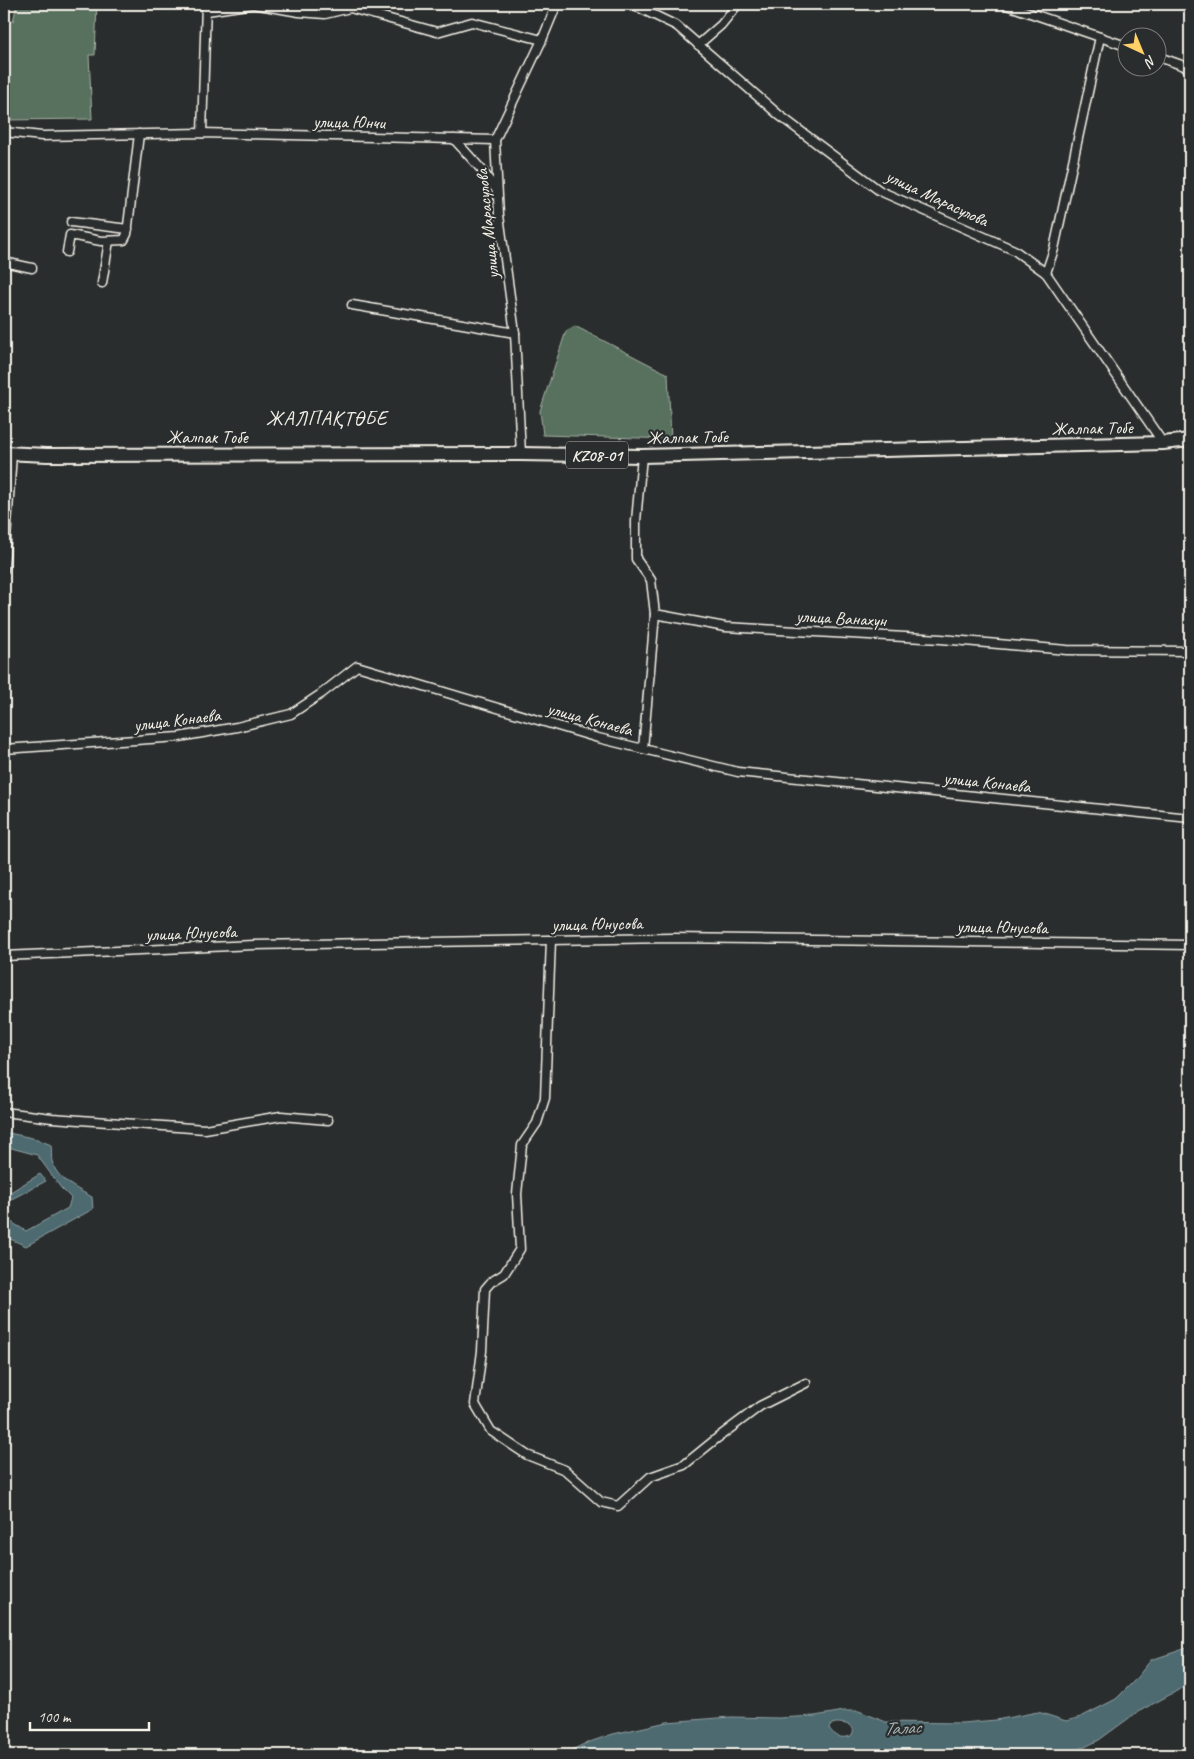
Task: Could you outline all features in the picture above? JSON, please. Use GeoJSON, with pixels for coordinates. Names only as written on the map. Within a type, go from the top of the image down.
{"type":"FeatureCollection","features":[{"type":"Feature","properties":{"kind":"main road","name":"Жалпак Тобе"},"geometry":{"type":"LineString","coordinates":[[8,454],[520,454],[642,456],[1163,443],[1190,440]]}},
{"type":"Feature","properties":{"kind":"street"},"geometry":{"type":"LineString","coordinates":[[202,133],[207,7],[253,4],[299,12],[326,14],[350,8],[437,32],[472,22],[542,40]]}},
{"type":"Feature","properties":{"kind":"street","name":"улица Марасулова"},"geometry":{"type":"LineString","coordinates":[[520,454],[515,333],[497,191],[495,140],[557,4]]}},
{"type":"Feature","properties":{"kind":"street","name":"улица Марасулова"},"geometry":{"type":"LineString","coordinates":[[632,4],[677,26],[779,115],[880,191],[1014,250],[1046,273],[1163,443]]}},
{"type":"Feature","properties":{"kind":"street"},"geometry":{"type":"LineString","coordinates":[[698,45],[721,25],[738,4]]}},
{"type":"Feature","properties":{"kind":"street"},"geometry":{"type":"LineString","coordinates":[[1004,4],[1116,43]]}},
{"type":"Feature","properties":{"kind":"street"},"geometry":{"type":"LineString","coordinates":[[1046,273],[1054,249],[1100,37]]}},
{"type":"Feature","properties":{"kind":"street"},"geometry":{"type":"LineString","coordinates":[[1166,60],[1190,68]]}},
{"type":"Feature","properties":{"kind":"street","name":"улица Юнчи"},"geometry":{"type":"LineString","coordinates":[[4,132],[42,136],[202,133],[495,140]]}},
{"type":"Feature","properties":{"kind":"street"},"geometry":{"type":"LineString","coordinates":[[67,252],[70,235],[109,241],[124,240],[128,229],[140,134]]}},
{"type":"Feature","properties":{"kind":"street"},"geometry":{"type":"LineString","coordinates":[[454,139],[481,169],[497,191]]}},
{"type":"Feature","properties":{"kind":"street"},"geometry":{"type":"LineString","coordinates":[[70,222],[128,229]]}},
{"type":"Feature","properties":{"kind":"street"},"geometry":{"type":"LineString","coordinates":[[102,283],[109,241]]}},
{"type":"Feature","properties":{"kind":"street"},"geometry":{"type":"LineString","coordinates":[[4,262],[32,268]]}},
{"type":"Feature","properties":{"kind":"street"},"geometry":{"type":"LineString","coordinates":[[352,305],[515,333]]}},
{"type":"Feature","properties":{"kind":"street"},"geometry":{"type":"LineString","coordinates":[[4,569],[8,454]]}},
{"type":"Feature","properties":{"kind":"street"},"geometry":{"type":"LineString","coordinates":[[642,456],[636,521],[636,559],[651,580],[655,614],[643,749]]}},
{"type":"Feature","properties":{"kind":"street","name":"улица Ванахун"},"geometry":{"type":"LineString","coordinates":[[655,614],[725,627],[941,639],[1067,650],[1190,651]]}},
{"type":"Feature","properties":{"kind":"street","name":"улица Конаева"},"geometry":{"type":"LineString","coordinates":[[4,749],[179,737],[246,725],[291,714],[357,666],[598,738],[738,772],[1190,818]]}},
{"type":"Feature","properties":{"kind":"street","name":"улица Юнусова"},"geometry":{"type":"LineString","coordinates":[[4,956],[254,945],[672,938],[1190,945]]}},
{"type":"Feature","properties":{"kind":"street"},"geometry":{"type":"LineString","coordinates":[[551,940],[545,1098],[537,1123],[522,1145],[517,1194],[520,1249],[504,1274],[491,1282],[485,1289],[482,1351],[475,1404],[491,1431],[528,1455],[565,1470],[601,1502],[618,1506],[650,1477],[684,1465],[716,1438],[760,1406],[806,1383]]}},
{"type":"Feature","properties":{"kind":"street"},"geometry":{"type":"LineString","coordinates":[[4,1112],[52,1118],[205,1129],[281,1116],[328,1120]]}},
{"type":"Feature","properties":{"kind":"green space"},"geometry":{"type":"Polygon","coordinates":[[[17,4],[97,4],[95,55],[89,55],[92,119],[4,120],[4,22],[13,21],[17,4]]]}},
{"type":"Feature","properties":{"kind":"green space"},"geometry":{"type":"Polygon","coordinates":[[[575,326],[668,374],[671,439],[543,435],[540,411],[566,331],[575,326]]]}},
{"type":"Feature","properties":{"kind":"water"},"geometry":{"type":"Polygon","coordinates":[[[4,1132],[37,1139],[51,1145],[54,1167],[68,1183],[92,1197],[93,1209],[26,1246],[6,1237],[4,1234],[4,1213],[6,1219],[26,1231],[68,1208],[71,1198],[61,1188],[37,1155],[4,1146],[4,1132]]]}},
{"type":"Feature","properties":{"kind":"water"},"geometry":{"type":"Polygon","coordinates":[[[40,1174],[46,1181],[4,1203],[4,1196],[40,1174]]]}},
{"type":"Feature","properties":{"kind":"water","name":"Талас"},"geometry":{"type":"Polygon","coordinates":[[[1190,1647],[1190,1684],[1136,1713],[1099,1740],[1085,1747],[1056,1755],[980,1753],[974,1755],[562,1755],[584,1744],[613,1734],[667,1722],[731,1717],[779,1718],[859,1711],[886,1722],[962,1723],[996,1720],[1038,1712],[1066,1721],[1081,1717],[1116,1699],[1151,1660],[1190,1647]],[[832,1724],[829,1728],[834,1733],[838,1736],[851,1736],[853,1729],[850,1725],[832,1724]]]}},
{"type":"Feature","properties":{"kind":"district","name":"ЖАЛПАҚТӨБЕ"},"geometry":{"type":"Point","coordinates":[327,418]}}]}
